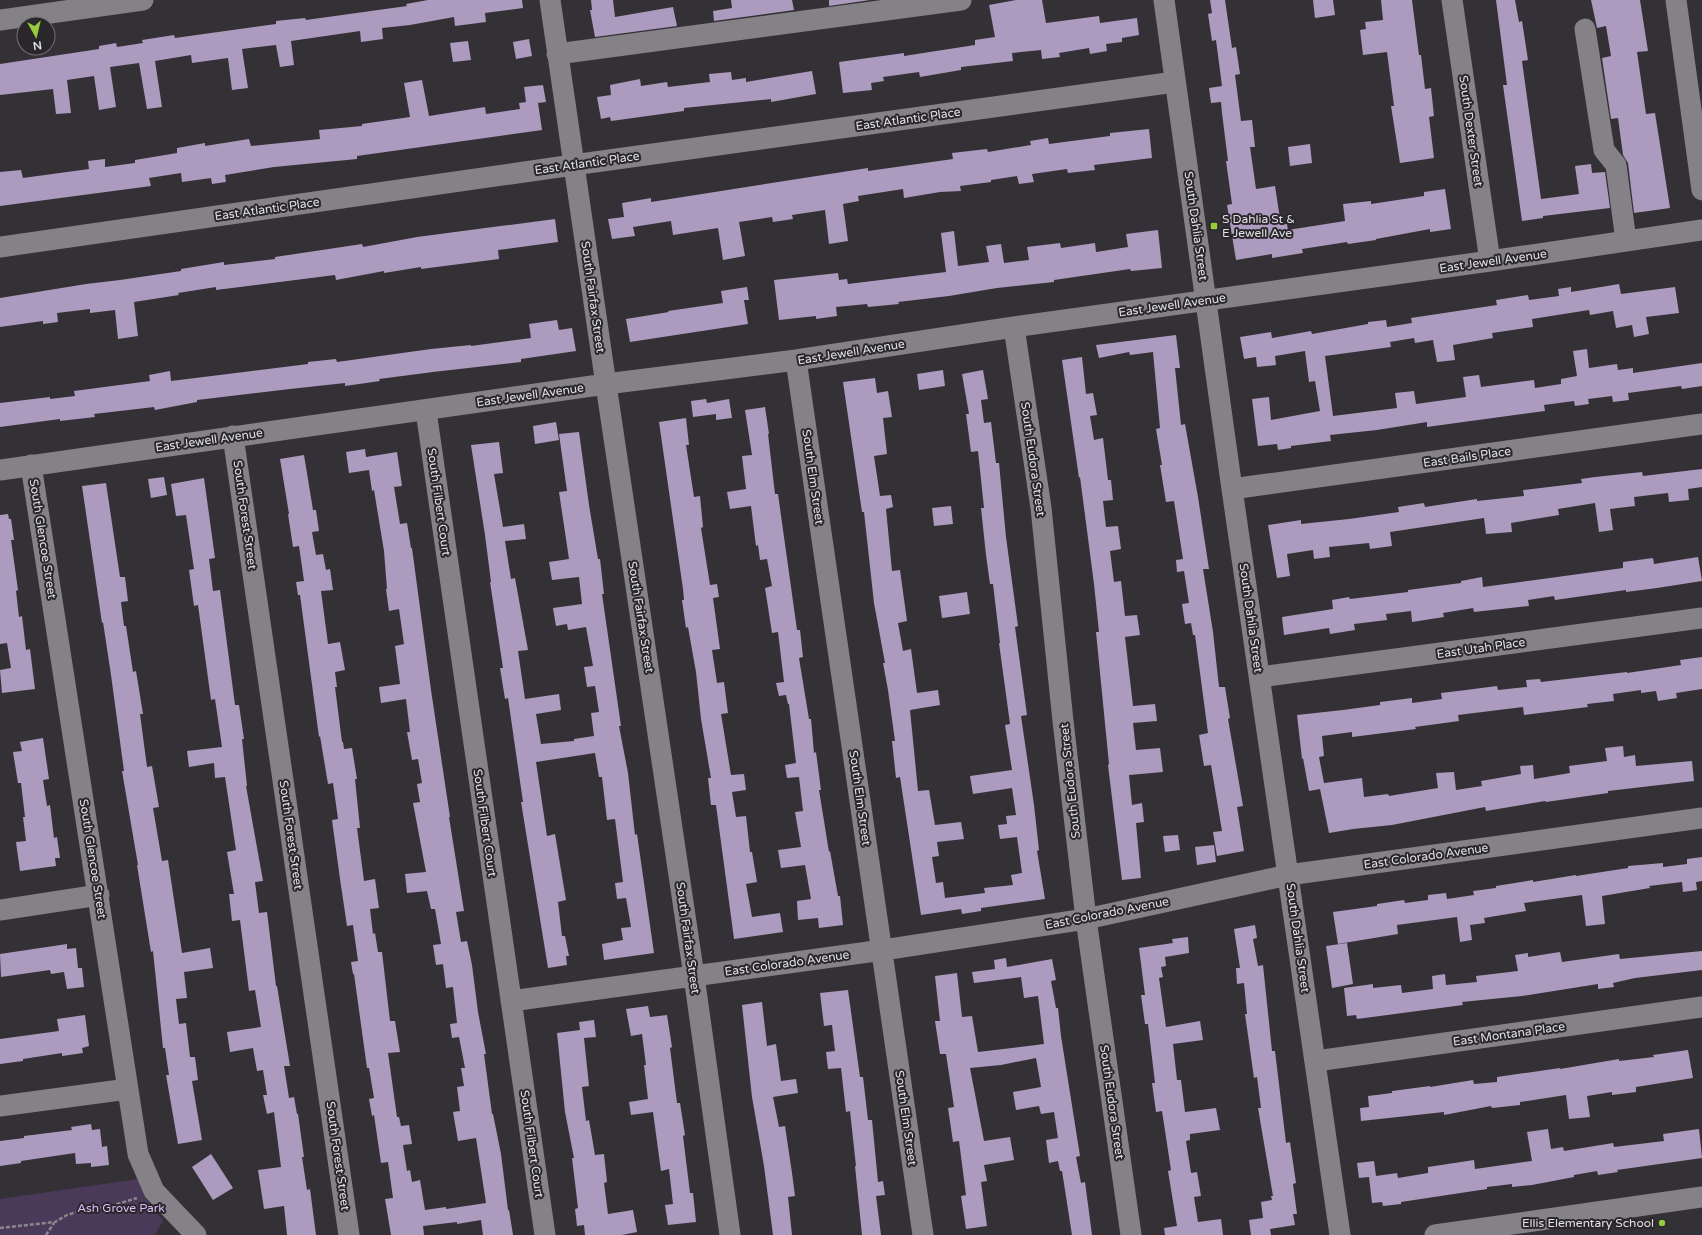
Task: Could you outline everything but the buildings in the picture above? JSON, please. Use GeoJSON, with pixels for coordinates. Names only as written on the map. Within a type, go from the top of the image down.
{"type":"FeatureCollection","features":[{"type":"Feature","properties":{"kind":"street"},"geometry":{"type":"LineString","coordinates":[[0,20],[41,7],[143,0]]}},
{"type":"Feature","properties":{"kind":"street","name":"South Fairfax Street"},"geometry":{"type":"LineString","coordinates":[[550,0],[573,165],[694,976],[730,1235]]}},
{"type":"Feature","properties":{"kind":"street"},"geometry":{"type":"LineString","coordinates":[[557,54],[961,0]]}},
{"type":"Feature","properties":{"kind":"street","name":"South Dahlia Street"},"geometry":{"type":"LineString","coordinates":[[1164,0],[1232,489],[1340,1235]]}},
{"type":"Feature","properties":{"kind":"street","name":"South Dexter Street"},"geometry":{"type":"LineString","coordinates":[[1452,0],[1490,261]]}},
{"type":"Feature","properties":{"kind":"street"},"geometry":{"type":"LineString","coordinates":[[1676,0],[1702,190]]}},
{"type":"Feature","properties":{"kind":"street"},"geometry":{"type":"LineString","coordinates":[[1585,29],[1604,150],[1616,165],[1626,241]]}},
{"type":"Feature","properties":{"kind":"street","name":"East Atlantic Place"},"geometry":{"type":"LineString","coordinates":[[0,247],[573,165],[1175,82]]}},
{"type":"Feature","properties":{"kind":"street","name":"East Jewell Avenue"},"geometry":{"type":"LineString","coordinates":[[0,470],[233,436],[426,411],[606,384],[796,360],[1014,327],[1702,230]]}},
{"type":"Feature","properties":{"kind":"street","name":"South Eudora Street"},"geometry":{"type":"LineString","coordinates":[[1014,327],[1041,508],[1086,919],[1131,1235]]}},
{"type":"Feature","properties":{"kind":"street","name":"South Elm Street"},"geometry":{"type":"LineString","coordinates":[[796,360],[923,1235]]}},
{"type":"Feature","properties":{"kind":"street","name":"South Filbert Court"},"geometry":{"type":"LineString","coordinates":[[426,411],[545,1235]]}},
{"type":"Feature","properties":{"kind":"street","name":"East Bails Place"},"geometry":{"type":"LineString","coordinates":[[1232,489],[1702,424]]}},
{"type":"Feature","properties":{"kind":"street","name":"South Forest Street"},"geometry":{"type":"LineString","coordinates":[[233,436],[349,1235]]}},
{"type":"Feature","properties":{"kind":"street","name":"South Glencoe Street"},"geometry":{"type":"LineString","coordinates":[[31,465],[99,895],[138,1154],[154,1191],[196,1235]]}},
{"type":"Feature","properties":{"kind":"street","name":"East Utah Place"},"geometry":{"type":"LineString","coordinates":[[1260,677],[1702,618]]}},
{"type":"Feature","properties":{"kind":"street","name":"East Colorado Avenue"},"geometry":{"type":"LineString","coordinates":[[511,1000],[882,950],[1086,919],[1288,875],[1702,818]]}},
{"type":"Feature","properties":{"kind":"street"},"geometry":{"type":"LineString","coordinates":[[0,910],[99,895]]}},
{"type":"Feature","properties":{"kind":"street","name":"East Montana Place"},"geometry":{"type":"LineString","coordinates":[[1316,1061],[1702,1007]]}},
{"type":"Feature","properties":{"kind":"street"},"geometry":{"type":"LineString","coordinates":[[0,1106],[128,1089]]}},
{"type":"Feature","properties":{"kind":"street"},"geometry":{"type":"LineString","coordinates":[[1435,1235],[1702,1197]]}},
{"type":"Feature","properties":{"kind":"path"},"geometry":{"type":"LineString","coordinates":[[0,1228],[55,1222],[67,1215],[111,1206],[154,1191]]}},
{"type":"Feature","properties":{"kind":"path"},"geometry":{"type":"LineString","coordinates":[[46,1235],[55,1222]]}},
{"type":"Feature","properties":{"kind":"green space","name":"Ash Grove Park"},"geometry":{"type":"Polygon","coordinates":[[[138,1179],[145,1197],[163,1221],[155,1235],[0,1235],[0,1199],[138,1179]]]}},
{"type":"Feature","properties":{"kind":"place","name":"S Dahlia St & E Jewell Ave"},"geometry":{"type":"Point","coordinates":[1214,226]}},
{"type":"Feature","properties":{"kind":"place","name":"Ellis Elementary School"},"geometry":{"type":"Point","coordinates":[1662,1223]}}]}
